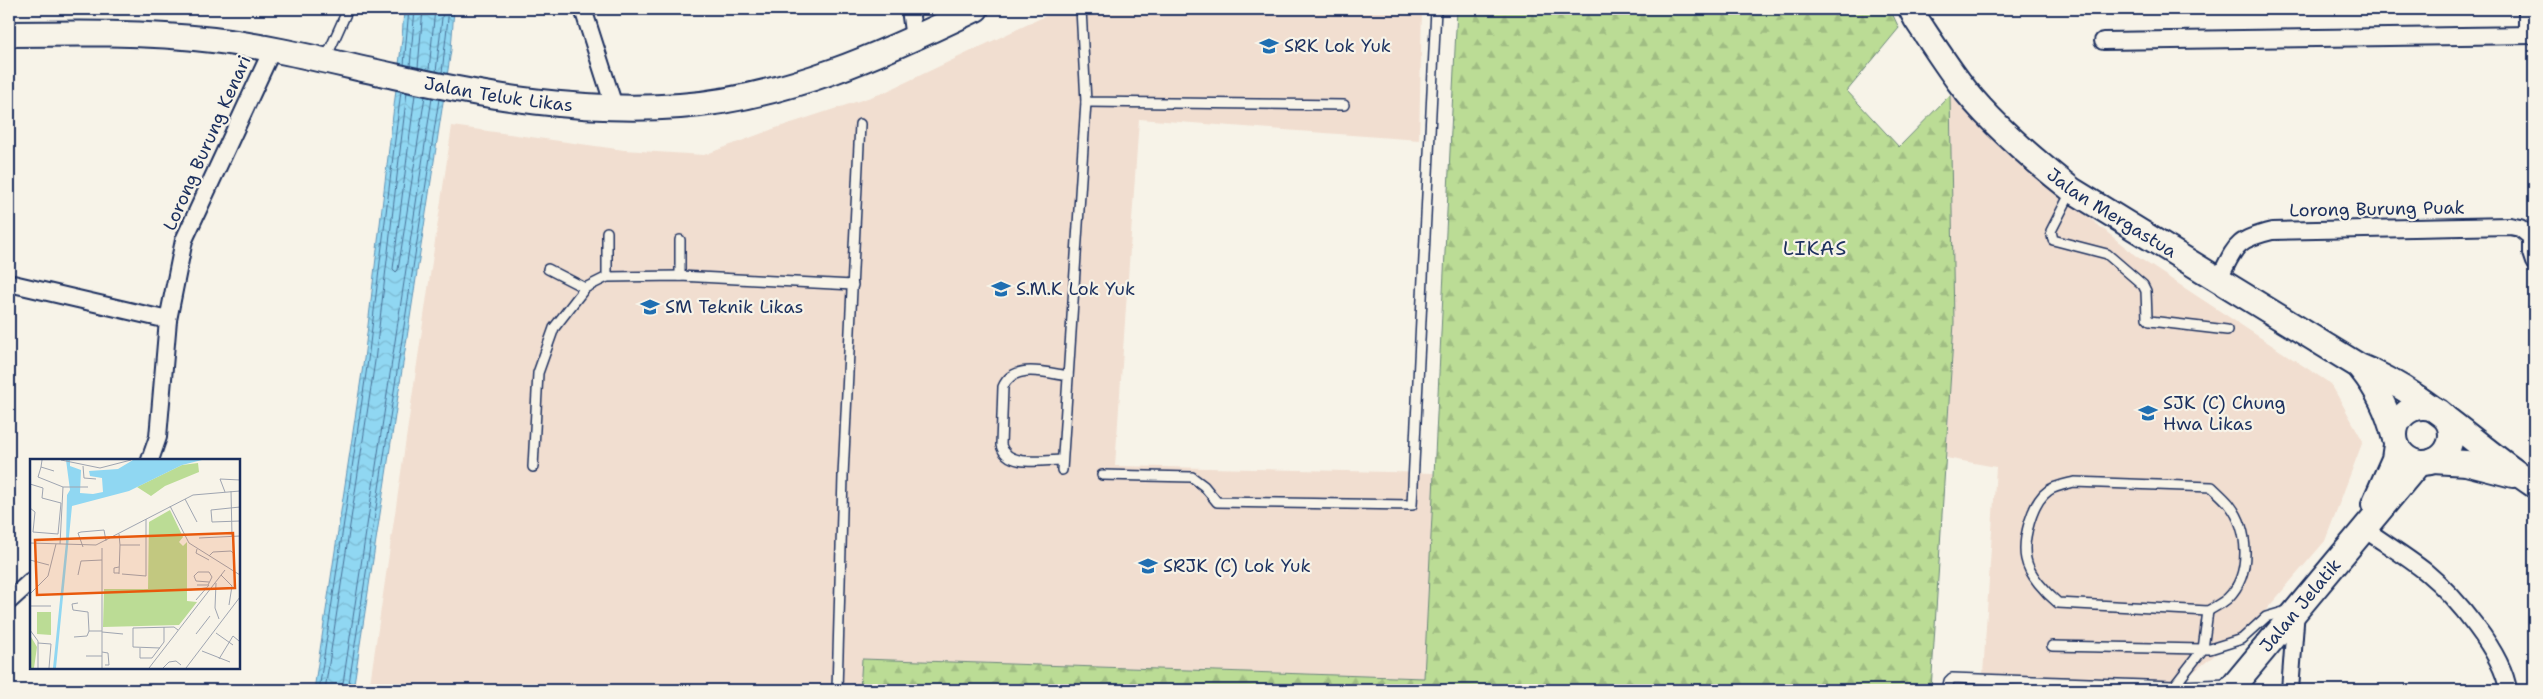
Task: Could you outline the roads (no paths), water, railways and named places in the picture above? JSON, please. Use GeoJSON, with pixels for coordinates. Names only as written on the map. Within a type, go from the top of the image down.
{"type":"FeatureCollection","features":[{"type":"Feature","properties":{"kind":"street"},"geometry":{"type":"LineString","coordinates":[[583,9],[614,106]]}},
{"type":"Feature","properties":{"kind":"street"},"geometry":{"type":"LineString","coordinates":[[910,9],[914,39]]}},
{"type":"Feature","properties":{"kind":"street","name":"Jalan Teluk Likas"},"geometry":{"type":"LineString","coordinates":[[9,34],[128,35],[212,40],[325,60],[394,76],[526,101],[614,106],[680,106],[779,89],[876,56],[976,9]]}},
{"type":"Feature","properties":{"kind":"street","name":"Jalan Mergastua"},"geometry":{"type":"LineString","coordinates":[[1911,9],[1959,83],[2042,166],[2072,190],[2359,366],[2376,372],[2438,411],[2530,482]]}},
{"type":"Feature","properties":{"kind":"street"},"geometry":{"type":"LineString","coordinates":[[2103,42],[2531,35],[2527,9]]}},
{"type":"Feature","properties":{"kind":"street","name":"Lorong Burung Kenari"},"geometry":{"type":"LineString","coordinates":[[150,459],[158,438],[168,320],[184,240],[272,50]]}},
{"type":"Feature","properties":{"kind":"street","name":"Lorong Burung Puak"},"geometry":{"type":"LineString","coordinates":[[2219,279],[2240,243],[2249,236],[2272,231],[2510,226],[2520,228],[2530,236],[2531,253],[2534,262]]}},
{"type":"Feature","properties":{"kind":"street"},"geometry":{"type":"LineString","coordinates":[[9,283],[168,320]]}},
{"type":"Feature","properties":{"kind":"street","name":"Jalan Mergastua"},"geometry":{"type":"LineString","coordinates":[[2359,366],[2379,394],[2390,416],[2395,441]]}},
{"type":"Feature","properties":{"kind":"street"},"geometry":{"type":"LineString","coordinates":[[2421,407],[2438,411],[2449,425],[2450,442],[2440,457],[2426,462],[2403,455],[2395,441],[2399,420],[2405,413],[2421,407]]}},
{"type":"Feature","properties":{"kind":"street","name":"Jalan Jelatik"},"geometry":{"type":"LineString","coordinates":[[2366,524],[2394,459],[2395,441]]}},
{"type":"Feature","properties":{"kind":"street","name":"Jalan Mergastua"},"geometry":{"type":"LineString","coordinates":[[2426,462],[2466,463],[2530,482]]}},
{"type":"Feature","properties":{"kind":"street","name":"Jalan Jelatik"},"geometry":{"type":"LineString","coordinates":[[2233,687],[2366,524],[2426,462]]}},
{"type":"Feature","properties":{"kind":"street"},"geometry":{"type":"LineString","coordinates":[[2366,524],[2427,573],[2473,622],[2490,646],[2506,679],[2508,690]]}},
{"type":"Feature","properties":{"kind":"street"},"geometry":{"type":"LineString","coordinates":[[9,601],[30,582]]}},
{"type":"Feature","properties":{"kind":"street"},"geometry":{"type":"LineString","coordinates":[[2290,690],[2297,609]]}},
{"type":"Feature","properties":{"kind":"lane"},"geometry":{"type":"LineString","coordinates":[[325,60],[348,9]]}},
{"type":"Feature","properties":{"kind":"lane"},"geometry":{"type":"LineString","coordinates":[[1062,470],[1086,102],[1081,9]]}},
{"type":"Feature","properties":{"kind":"lane"},"geometry":{"type":"LineString","coordinates":[[1102,475],[1192,478],[1204,486],[1217,502],[1412,505],[1436,9]]}},
{"type":"Feature","properties":{"kind":"lane"},"geometry":{"type":"LineString","coordinates":[[1086,102],[1344,105]]}},
{"type":"Feature","properties":{"kind":"lane"},"geometry":{"type":"LineString","coordinates":[[837,690],[843,476],[860,124]]}},
{"type":"Feature","properties":{"kind":"lane"},"geometry":{"type":"LineString","coordinates":[[2072,190],[2051,231],[2053,240],[2106,254],[2143,285],[2146,291],[2147,318],[2150,321],[2227,330]]}},
{"type":"Feature","properties":{"kind":"lane"},"geometry":{"type":"LineString","coordinates":[[607,232],[607,276]]}},
{"type":"Feature","properties":{"kind":"lane"},"geometry":{"type":"LineString","coordinates":[[680,240],[680,276]]}},
{"type":"Feature","properties":{"kind":"lane"},"geometry":{"type":"LineString","coordinates":[[548,270],[585,288]]}},
{"type":"Feature","properties":{"kind":"lane"},"geometry":{"type":"LineString","coordinates":[[533,467],[538,373],[554,328],[585,288],[607,276],[680,276],[853,285]]}},
{"type":"Feature","properties":{"kind":"lane"},"geometry":{"type":"LineString","coordinates":[[1062,460],[1018,460],[1008,458],[1003,453],[1001,445],[1003,387],[1006,378],[1017,372],[1068,376]]}},
{"type":"Feature","properties":{"kind":"lane"},"geometry":{"type":"LineString","coordinates":[[2173,688],[2203,649],[2208,611],[2228,598],[2242,575],[2246,546],[2240,524],[2230,504],[2212,487],[2074,482],[2048,491],[2034,506],[2028,530],[2026,559],[2048,595],[2058,603],[2208,611]]}},
{"type":"Feature","properties":{"kind":"lane"},"geometry":{"type":"LineString","coordinates":[[2052,646],[2210,649],[2242,640],[2266,617],[2297,609]]}},
{"type":"Feature","properties":{"kind":"lane"},"geometry":{"type":"LineString","coordinates":[[1947,690],[1948,681],[1952,678],[2173,688],[2233,687]]}},
{"type":"Feature","properties":{"kind":"water"},"geometry":{"type":"Polygon","coordinates":[[[404,9],[454,9],[451,50],[353,690],[314,690],[364,359],[404,9]]]}},
{"type":"Feature","properties":{"kind":"place","name":"SRK Lok Yuk"},"geometry":{"type":"Point","coordinates":[1269,46]}},
{"type":"Feature","properties":{"kind":"place","name":"S.M.K Lok Yuk"},"geometry":{"type":"Point","coordinates":[1001,289]}},
{"type":"Feature","properties":{"kind":"place","name":"SM Teknik Likas"},"geometry":{"type":"Point","coordinates":[650,307]}},
{"type":"Feature","properties":{"kind":"place","name":"SJK (C) Chung Hwa Likas"},"geometry":{"type":"Point","coordinates":[2148,413]}},
{"type":"Feature","properties":{"kind":"place","name":"SRJK (C) Lok Yuk"},"geometry":{"type":"Point","coordinates":[1148,566]}},
{"type":"Feature","properties":{"kind":"district","name":"LIKAS"},"geometry":{"type":"Point","coordinates":[1815,248]}}]}
